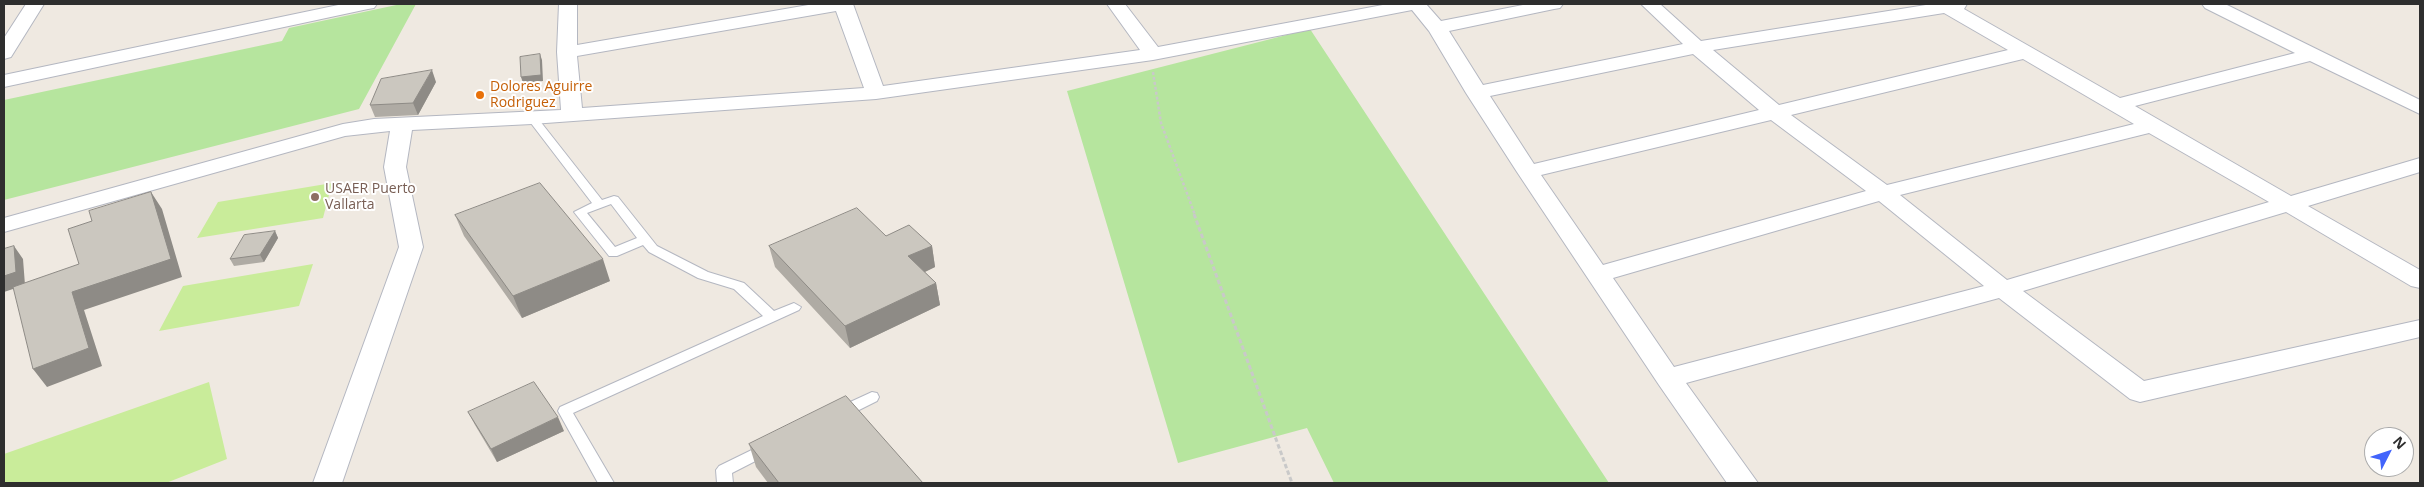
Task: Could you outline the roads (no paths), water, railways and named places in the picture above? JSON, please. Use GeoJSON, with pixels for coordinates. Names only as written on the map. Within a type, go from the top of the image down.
{"type":"FeatureCollection","features":[{"type":"Feature","properties":{"kind":"street"},"geometry":{"type":"LineString","coordinates":[[4,53],[35,4]]}},
{"type":"Feature","properties":{"kind":"street"},"geometry":{"type":"LineString","coordinates":[[4,81],[294,11],[368,4]]}},
{"type":"Feature","properties":{"kind":"street"},"geometry":{"type":"LineString","coordinates":[[568,4],[568,52],[572,115]]}},
{"type":"Feature","properties":{"kind":"street"},"geometry":{"type":"LineString","coordinates":[[568,52],[843,4],[876,93]]}},
{"type":"Feature","properties":{"kind":"street"},"geometry":{"type":"LineString","coordinates":[[1116,4],[1153,54]]}},
{"type":"Feature","properties":{"kind":"street"},"geometry":{"type":"LineString","coordinates":[[4,225],[342,130],[402,124],[532,118],[876,93],[1153,54],[1416,4],[1436,28],[1528,172],[1668,378],[1743,483]]}},
{"type":"Feature","properties":{"kind":"street"},"geometry":{"type":"LineString","coordinates":[[1436,28],[1554,4]]}},
{"type":"Feature","properties":{"kind":"street"},"geometry":{"type":"LineString","coordinates":[[1650,4],[1697,47],[1774,112],[1883,193],[2003,289],[2140,392],[2420,329]]}},
{"type":"Feature","properties":{"kind":"street"},"geometry":{"type":"LineString","coordinates":[[2211,4],[2420,108]]}},
{"type":"Feature","properties":{"kind":"street"},"geometry":{"type":"LineString","coordinates":[[1476,93],[1697,47],[1952,5],[2026,52],[2151,126],[2420,280]]}},
{"type":"Feature","properties":{"kind":"street"},"geometry":{"type":"LineString","coordinates":[[1528,172],[2026,52]]}},
{"type":"Feature","properties":{"kind":"street"},"geometry":{"type":"LineString","coordinates":[[2116,105],[2310,54]]}},
{"type":"Feature","properties":{"kind":"street"},"geometry":{"type":"LineString","coordinates":[[328,483],[411,247],[396,167],[402,124]]}},
{"type":"Feature","properties":{"kind":"street"},"geometry":{"type":"LineString","coordinates":[[1598,274],[1883,193],[2151,126]]}},
{"type":"Feature","properties":{"kind":"street"},"geometry":{"type":"LineString","coordinates":[[1668,378],[2003,289],[2420,165]]}},
{"type":"Feature","properties":{"kind":"lane"},"geometry":{"type":"LineString","coordinates":[[532,118],[599,204]]}},
{"type":"Feature","properties":{"kind":"lane"},"geometry":{"type":"LineString","coordinates":[[645,239],[613,252],[580,212],[614,200],[653,249],[703,275],[739,286],[772,316]]}},
{"type":"Feature","properties":{"kind":"lane"},"geometry":{"type":"LineString","coordinates":[[606,483],[565,411],[794,307]]}},
{"type":"Feature","properties":{"kind":"lane"},"geometry":{"type":"LineString","coordinates":[[828,418],[872,397]]}},
{"type":"Feature","properties":{"kind":"lane"},"geometry":{"type":"LineString","coordinates":[[725,483],[724,470],[776,444]]}},
{"type":"Feature","properties":{"kind":"place","name":"Dolores Aguirre Rodriguez"},"geometry":{"type":"Point","coordinates":[480,95]}},
{"type":"Feature","properties":{"kind":"place","name":"USAER Puerto Vallarta"},"geometry":{"type":"Point","coordinates":[315,197]}}]}
